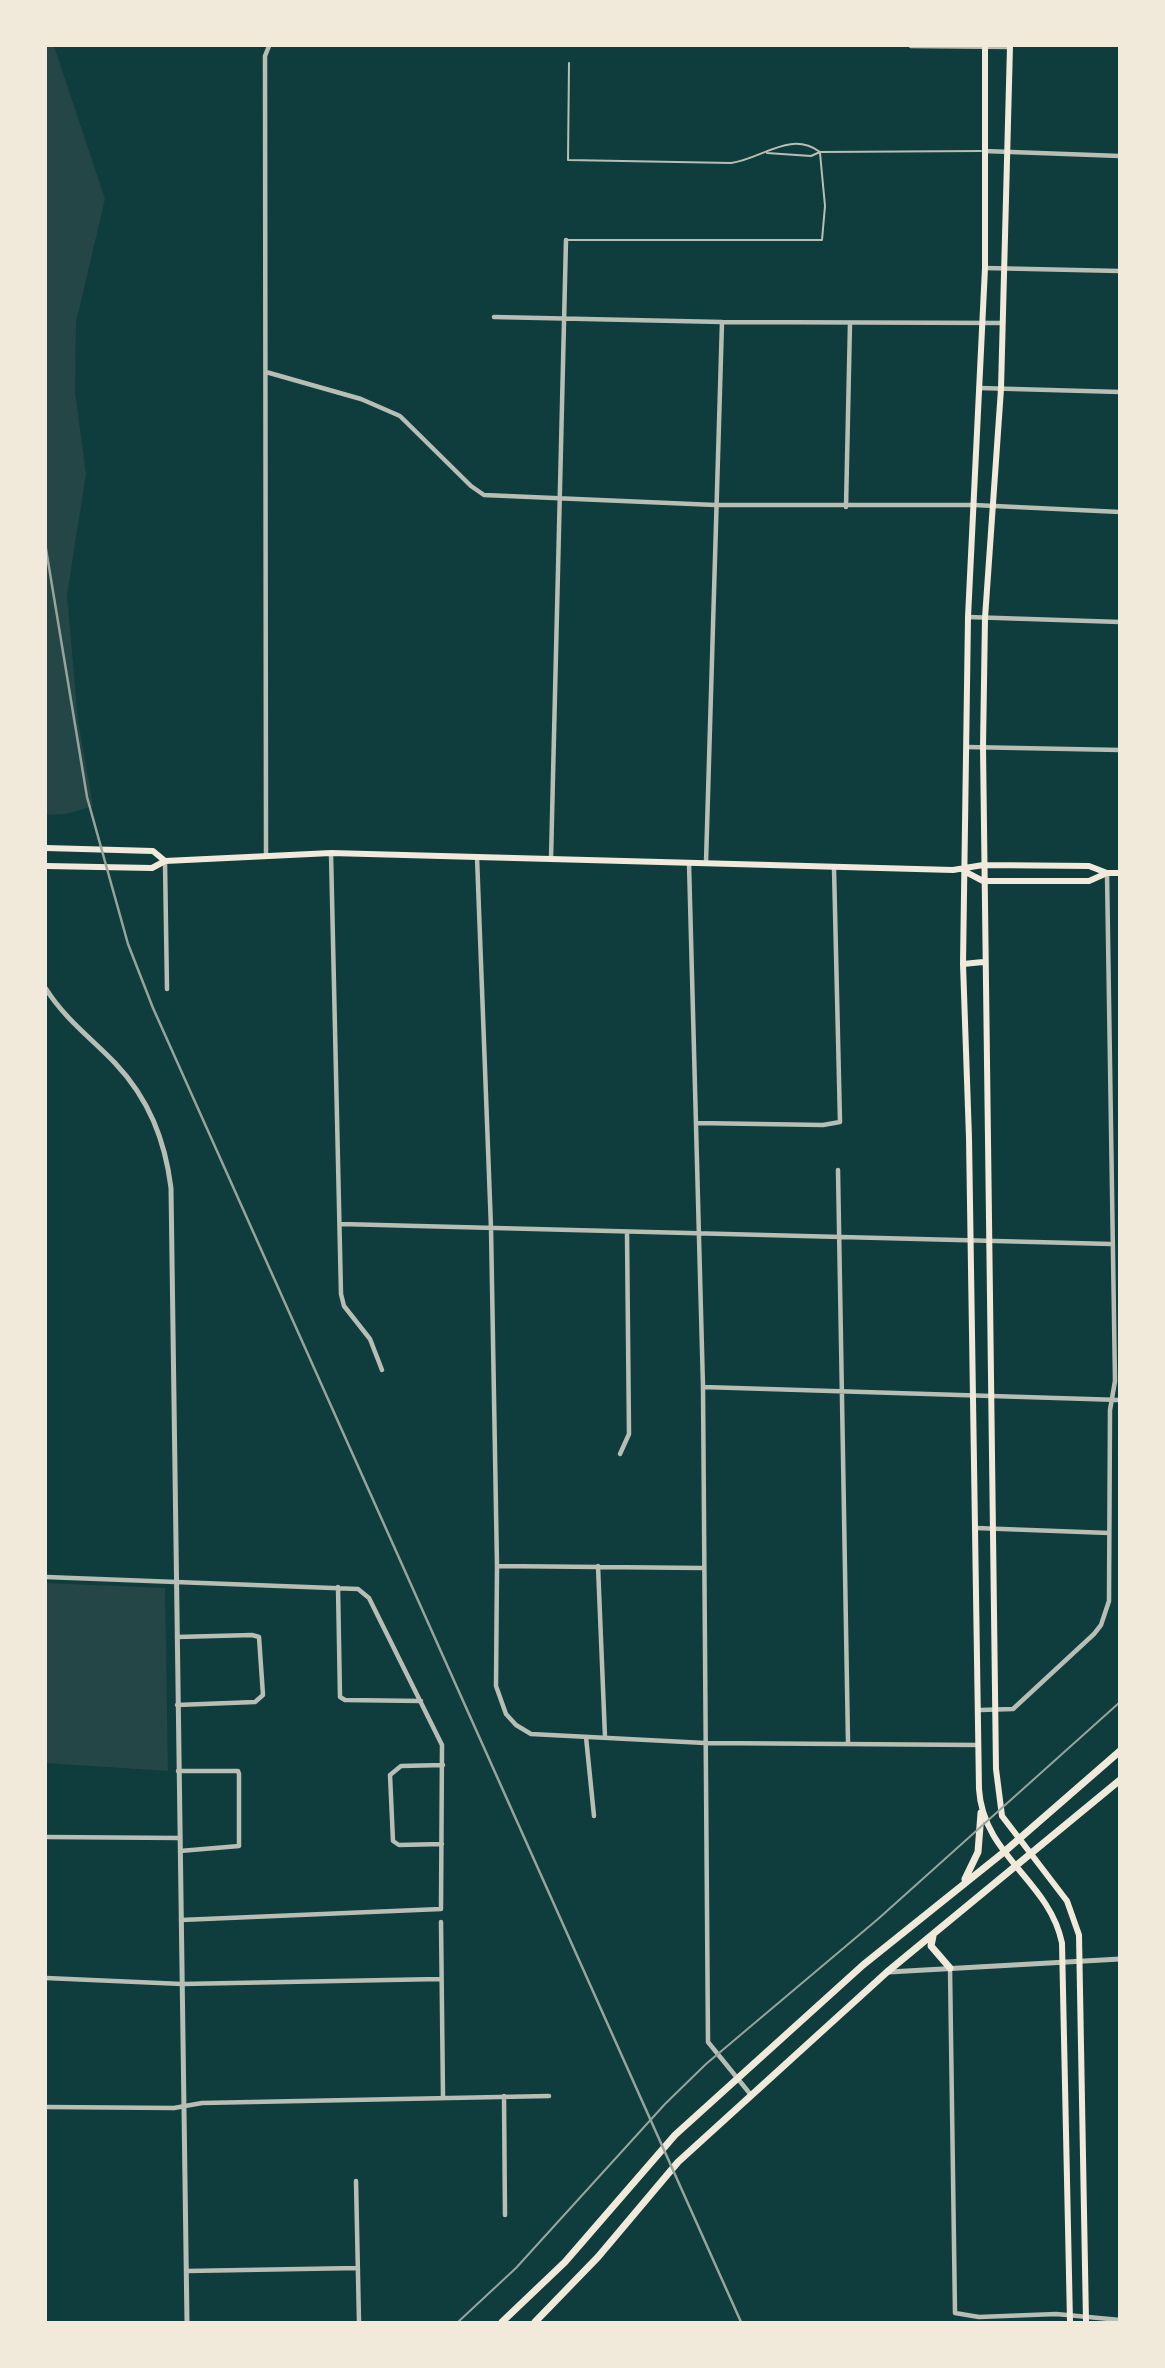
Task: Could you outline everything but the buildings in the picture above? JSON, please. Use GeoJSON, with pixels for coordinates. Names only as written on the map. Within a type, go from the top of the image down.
{"type":"FeatureCollection","features":[{"type":"Feature","properties":{"kind":"main road"},"geometry":{"type":"LineString","coordinates":[[962,1884],[978,1852],[981,1813],[968,1239],[969,1138],[963,964],[968,617],[985,268],[985,46]]}},
{"type":"Feature","properties":{"kind":"main road"},"geometry":{"type":"LineString","coordinates":[[1010,46],[1001,389],[985,618],[983,747],[987,1241],[995,1710],[1000,1809],[1018,1840],[1067,1901],[1079,1935],[1082,1961],[1086,2320]]}},
{"type":"Feature","properties":{"kind":"main road"},"geometry":{"type":"LineString","coordinates":[[46,848],[153,850],[165,861]]}},
{"type":"Feature","properties":{"kind":"main road"},"geometry":{"type":"LineString","coordinates":[[46,866],[152,869],[165,861],[331,853],[964,871],[983,865],[1089,866],[1107,873],[1119,873]]}},
{"type":"Feature","properties":{"kind":"main road"},"geometry":{"type":"LineString","coordinates":[[964,871],[983,881],[1089,881],[1107,873]]}},
{"type":"Feature","properties":{"kind":"main road"},"geometry":{"type":"LineString","coordinates":[[963,964],[984,962]]}},
{"type":"Feature","properties":{"kind":"main road"},"geometry":{"type":"LineString","coordinates":[[502,2322],[565,2262],[675,2135],[863,1965],[1004,1852],[1119,1751]]}},
{"type":"Feature","properties":{"kind":"main road"},"geometry":{"type":"LineString","coordinates":[[535,2322],[598,2257],[654,2187],[751,2095],[887,1972],[1119,1780]]}},
{"type":"Feature","properties":{"kind":"main road"},"geometry":{"type":"LineString","coordinates":[[981,1813],[1004,1852],[1051,1909],[1059,1930],[1062,1961],[1070,2319]]}},
{"type":"Feature","properties":{"kind":"main road"},"geometry":{"type":"LineString","coordinates":[[935,1932],[930,1946],[950,1968]]}},
{"type":"Feature","properties":{"kind":"street"},"geometry":{"type":"LineString","coordinates":[[266,855],[265,56],[269,46]]}},
{"type":"Feature","properties":{"kind":"street"},"geometry":{"type":"LineString","coordinates":[[912,46],[1010,46]]}},
{"type":"Feature","properties":{"kind":"street"},"geometry":{"type":"LineString","coordinates":[[984,151],[1006,154],[1119,156]]}},
{"type":"Feature","properties":{"kind":"street"},"geometry":{"type":"LineString","coordinates":[[551,860],[566,240]]}},
{"type":"Feature","properties":{"kind":"street"},"geometry":{"type":"LineString","coordinates":[[985,268],[1119,271]]}},
{"type":"Feature","properties":{"kind":"street"},"geometry":{"type":"LineString","coordinates":[[494,317],[722,322],[1003,323]]}},
{"type":"Feature","properties":{"kind":"street"},"geometry":{"type":"LineString","coordinates":[[706,862],[722,322]]}},
{"type":"Feature","properties":{"kind":"street"},"geometry":{"type":"LineString","coordinates":[[846,506],[850,323]]}},
{"type":"Feature","properties":{"kind":"street"},"geometry":{"type":"LineString","coordinates":[[266,372],[361,399],[391,411],[416,430],[462,477],[484,495],[715,505],[974,505],[1119,512]]}},
{"type":"Feature","properties":{"kind":"street"},"geometry":{"type":"LineString","coordinates":[[979,388],[1119,392]]}},
{"type":"Feature","properties":{"kind":"street"},"geometry":{"type":"LineString","coordinates":[[968,617],[1119,622]]}},
{"type":"Feature","properties":{"kind":"street"},"geometry":{"type":"LineString","coordinates":[[966,747],[1119,750]]}},
{"type":"Feature","properties":{"kind":"street"},"geometry":{"type":"LineString","coordinates":[[331,853],[344,1306],[370,1339],[382,1370]]}},
{"type":"Feature","properties":{"kind":"street"},"geometry":{"type":"LineString","coordinates":[[477,856],[491,1228],[498,1566],[496,1686],[506,1714],[516,1725],[531,1734],[705,1743],[979,1745]]}},
{"type":"Feature","properties":{"kind":"street"},"geometry":{"type":"LineString","coordinates":[[165,861],[167,989]]}},
{"type":"Feature","properties":{"kind":"street"},"geometry":{"type":"LineString","coordinates":[[689,862],[703,1387],[702,1568],[709,1889],[708,2042],[751,2095]]}},
{"type":"Feature","properties":{"kind":"street"},"geometry":{"type":"LineString","coordinates":[[696,1123],[823,1125],[840,1122],[834,868]]}},
{"type":"Feature","properties":{"kind":"street"},"geometry":{"type":"LineString","coordinates":[[980,1710],[1013,1709],[1101,1625],[1109,1601],[1110,1410],[1116,1400],[1111,1244],[1107,873]]}},
{"type":"Feature","properties":{"kind":"street"},"geometry":{"type":"LineString","coordinates":[[46,989],[59,1010],[134,1084],[149,1109],[167,1160],[173,1226],[175,1581],[187,2322]]}},
{"type":"Feature","properties":{"kind":"street"},"geometry":{"type":"LineString","coordinates":[[838,1170],[848,1742]]}},
{"type":"Feature","properties":{"kind":"street"},"geometry":{"type":"LineString","coordinates":[[341,1224],[1111,1244]]}},
{"type":"Feature","properties":{"kind":"street"},"geometry":{"type":"LineString","coordinates":[[620,1454],[629,1434],[627,1233]]}},
{"type":"Feature","properties":{"kind":"street"},"geometry":{"type":"LineString","coordinates":[[703,1387],[1116,1400]]}},
{"type":"Feature","properties":{"kind":"street"},"geometry":{"type":"LineString","coordinates":[[976,1528],[1109,1533]]}},
{"type":"Feature","properties":{"kind":"street"},"geometry":{"type":"LineString","coordinates":[[498,1566],[702,1568]]}},
{"type":"Feature","properties":{"kind":"street"},"geometry":{"type":"LineString","coordinates":[[598,1566],[605,1737]]}},
{"type":"Feature","properties":{"kind":"street"},"geometry":{"type":"LineString","coordinates":[[46,1577],[358,1589],[369,1598],[442,1745],[441,1909],[181,1920]]}},
{"type":"Feature","properties":{"kind":"street"},"geometry":{"type":"LineString","coordinates":[[338,1587],[340,1697],[345,1700],[421,1701]]}},
{"type":"Feature","properties":{"kind":"street"},"geometry":{"type":"LineString","coordinates":[[176,1637],[259,1637],[263,1695],[255,1702],[177,1705]]}},
{"type":"Feature","properties":{"kind":"street"},"geometry":{"type":"LineString","coordinates":[[586,1737],[594,1816]]}},
{"type":"Feature","properties":{"kind":"street"},"geometry":{"type":"LineString","coordinates":[[442,1844],[393,1842],[390,1775],[401,1766],[443,1765]]}},
{"type":"Feature","properties":{"kind":"street"},"geometry":{"type":"LineString","coordinates":[[178,1771],[238,1771],[239,1774],[239,1846],[180,1851]]}},
{"type":"Feature","properties":{"kind":"street"},"geometry":{"type":"LineString","coordinates":[[46,1837],[180,1838]]}},
{"type":"Feature","properties":{"kind":"street"},"geometry":{"type":"LineString","coordinates":[[441,1922],[443,2097]]}},
{"type":"Feature","properties":{"kind":"street"},"geometry":{"type":"LineString","coordinates":[[887,1972],[1119,1959]]}},
{"type":"Feature","properties":{"kind":"street"},"geometry":{"type":"LineString","coordinates":[[950,1968],[954,2309],[959,2316],[1119,2320]]}},
{"type":"Feature","properties":{"kind":"street"},"geometry":{"type":"LineString","coordinates":[[46,1978],[182,1984],[440,1979]]}},
{"type":"Feature","properties":{"kind":"street"},"geometry":{"type":"LineString","coordinates":[[504,2096],[505,2215]]}},
{"type":"Feature","properties":{"kind":"street"},"geometry":{"type":"LineString","coordinates":[[46,2107],[184,2108],[202,2102],[549,2096]]}},
{"type":"Feature","properties":{"kind":"street"},"geometry":{"type":"LineString","coordinates":[[356,2181],[359,2322]]}},
{"type":"Feature","properties":{"kind":"street"},"geometry":{"type":"LineString","coordinates":[[187,2271],[358,2268]]}},
{"type":"Feature","properties":{"kind":"lane"},"geometry":{"type":"LineString","coordinates":[[566,240],[810,242],[822,240],[824,220],[820,152],[811,145],[776,145],[745,161],[731,163],[568,160],[569,63]]}},
{"type":"Feature","properties":{"kind":"lane"},"geometry":{"type":"LineString","coordinates":[[766,152],[774,156],[811,156],[820,152],[984,151]]}},
{"type":"Feature","properties":{"kind":"shaded area"},"geometry":{"type":"Polygon","coordinates":[[[46,46],[54,46],[105,199],[76,322],[75,392],[86,474],[67,595],[78,721],[93,806],[66,814],[46,815],[46,46]]]}},
{"type":"Feature","properties":{"kind":"shaded area"},"geometry":{"type":"Polygon","coordinates":[[[46,1583],[165,1588],[168,1771],[46,1763],[46,1583]]]}},
{"type":"Feature","properties":{"kind":"tram line"},"geometry":{"type":"LineString","coordinates":[[458,2322],[516,2268],[665,2104],[706,2064],[878,1919],[1120,1702]]}},
{"type":"Feature","properties":{"kind":"railway"},"geometry":{"type":"LineString","coordinates":[[46,549],[87,797],[128,944],[153,1008],[741,2322]]}}]}
